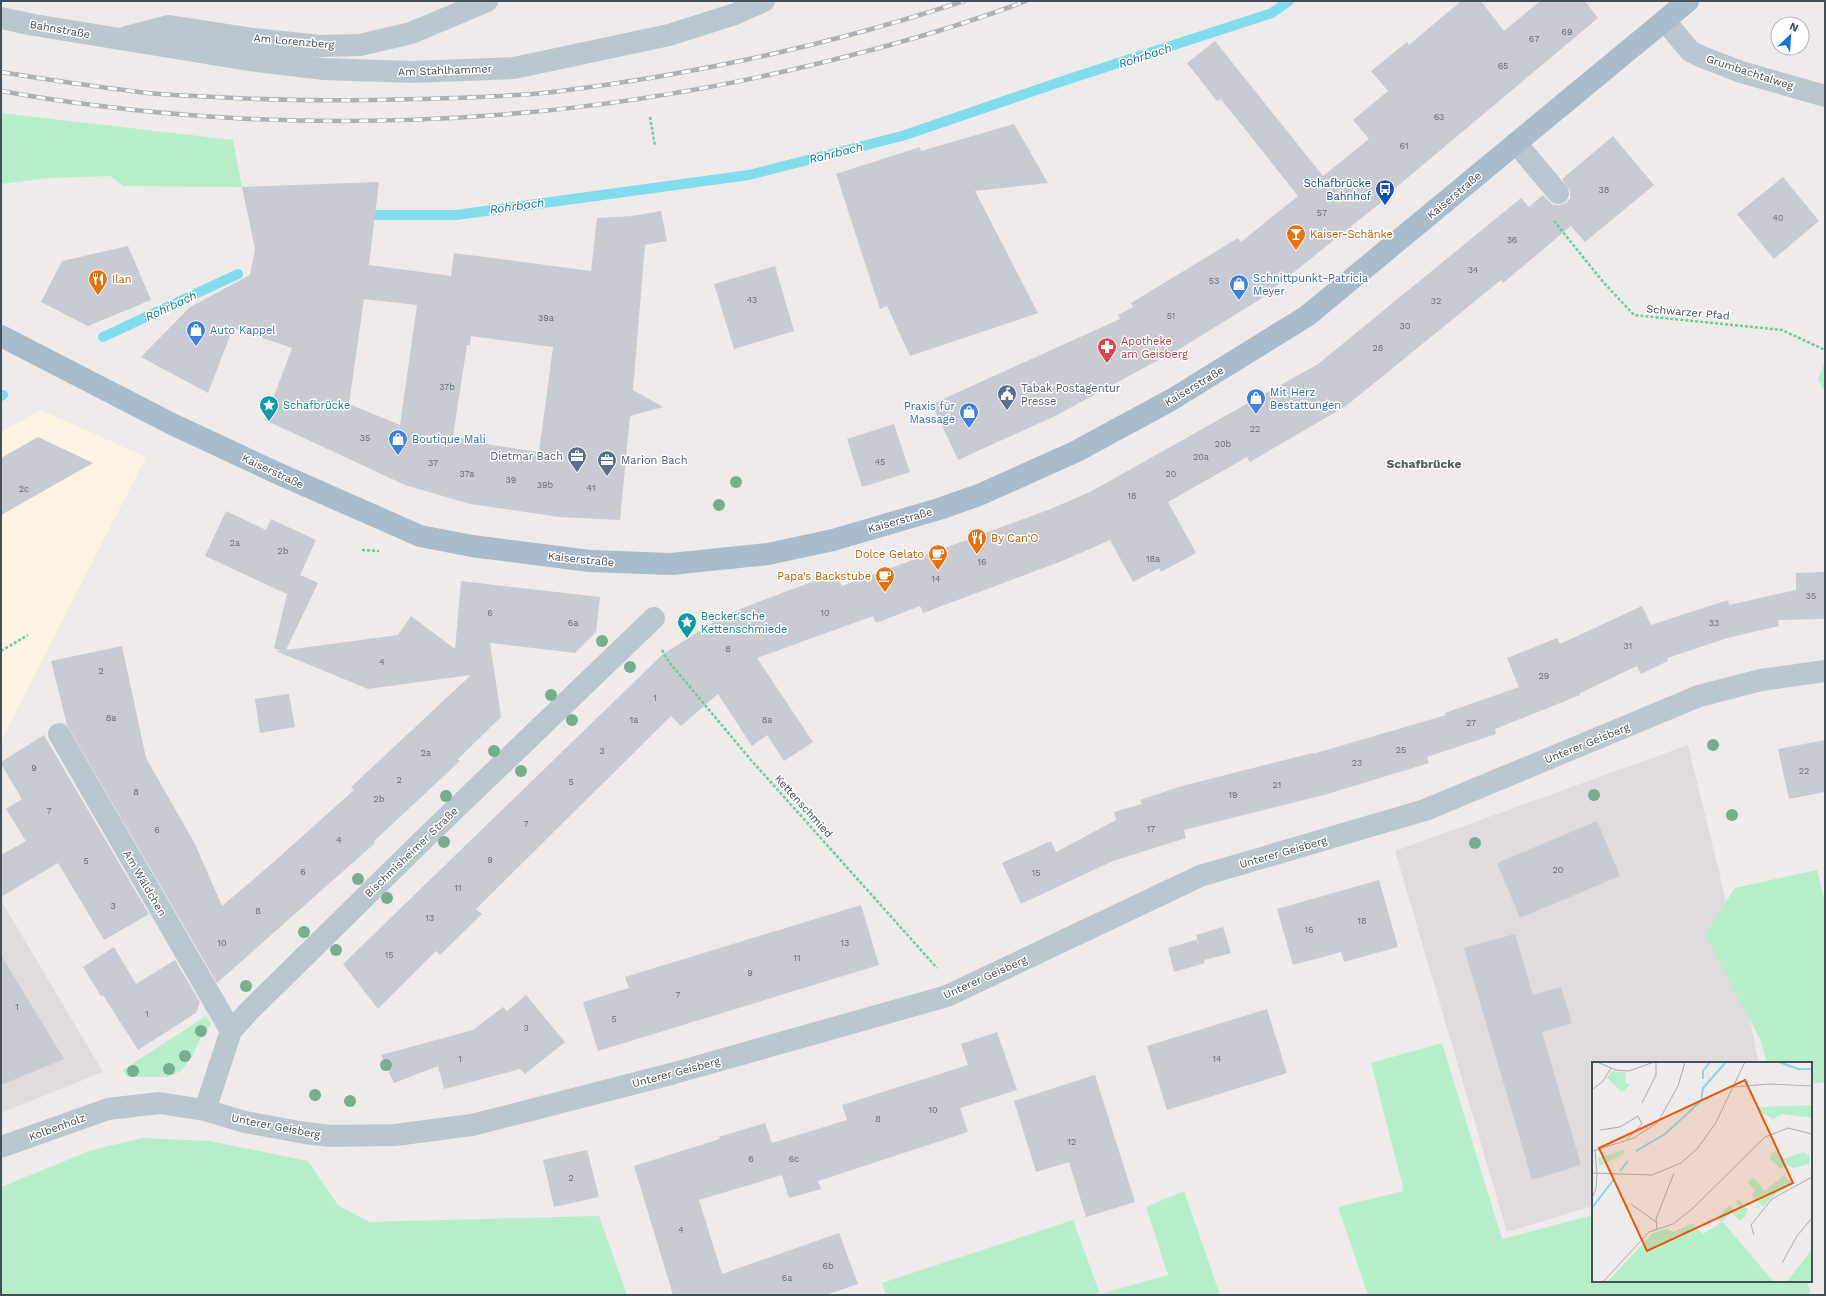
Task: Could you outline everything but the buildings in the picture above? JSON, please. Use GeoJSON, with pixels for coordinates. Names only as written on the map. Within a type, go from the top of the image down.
{"type":"FeatureCollection","features":[{"type":"Feature","properties":{"kind":"main road","name":"Kaiserstraße"},"geometry":{"type":"LineString","coordinates":[[1,336],[172,424],[305,486],[420,536],[472,546],[590,561],[671,564],[768,554],[833,540],[938,509],[979,495],[1075,452],[1171,400],[1307,316],[1688,1]]}},
{"type":"Feature","properties":{"kind":"street","name":"Am Lorenzberg"},"geometry":{"type":"LineString","coordinates":[[118,39],[169,26],[254,39],[320,46],[360,44],[411,32],[487,1]]}},
{"type":"Feature","properties":{"kind":"street","name":"Am Stahlhammer"},"geometry":{"type":"LineString","coordinates":[[118,39],[249,60],[324,68],[412,72],[514,68],[669,35],[736,14],[764,1]]}},
{"type":"Feature","properties":{"kind":"street","name":"Bahnstraße"},"geometry":{"type":"LineString","coordinates":[[1,18],[118,39]]}},
{"type":"Feature","properties":{"kind":"street","name":"Grumbachtalweg"},"geometry":{"type":"LineString","coordinates":[[1665,20],[1690,51],[1702,57],[1741,72],[1825,96]]}},
{"type":"Feature","properties":{"kind":"street"},"geometry":{"type":"LineString","coordinates":[[1516,143],[1558,192]]}},
{"type":"Feature","properties":{"kind":"street","name":"Bischmisheimer Straße"},"geometry":{"type":"LineString","coordinates":[[205,1110],[231,1031],[248,1011],[654,618]]}},
{"type":"Feature","properties":{"kind":"street","name":"Unterer Geisberg"},"geometry":{"type":"LineString","coordinates":[[113,1108],[159,1103],[205,1110],[245,1122],[305,1133],[331,1136],[395,1135],[472,1125],[671,1074],[947,996],[1200,876],[1425,810],[1699,696],[1760,680],[1825,671]]}},
{"type":"Feature","properties":{"kind":"street","name":"Am Wäldchen"},"geometry":{"type":"LineString","coordinates":[[59,734],[231,1031]]}},
{"type":"Feature","properties":{"kind":"street","name":"Kolbenholz"},"geometry":{"type":"LineString","coordinates":[[1,1147],[113,1108]]}},
{"type":"Feature","properties":{"kind":"path"},"geometry":{"type":"LineString","coordinates":[[650,117],[654,146]]}},
{"type":"Feature","properties":{"kind":"path","name":"Schwarzer Pfad"},"geometry":{"type":"LineString","coordinates":[[1550,216],[1604,283],[1634,314],[1782,330],[1825,350]]}},
{"type":"Feature","properties":{"kind":"path"},"geometry":{"type":"LineString","coordinates":[[1,651],[28,635]]}},
{"type":"Feature","properties":{"kind":"path","name":"Kettenschmied"},"geometry":{"type":"LineString","coordinates":[[663,653],[751,760],[937,966]]}},
{"type":"Feature","properties":{"kind":"shaded area"},"geometry":{"type":"Polygon","coordinates":[[[41,410],[146,457],[1,741],[1,432],[41,410]]]}},
{"type":"Feature","properties":{"kind":"shaded area"},"geometry":{"type":"Polygon","coordinates":[[[1688,745],[1722,884],[1759,1062],[1592,1062],[1592,1206],[1507,1232],[1395,851],[1688,745]]]}},
{"type":"Feature","properties":{"kind":"shaded area"},"geometry":{"type":"Polygon","coordinates":[[[1,900],[103,1072],[1,1113],[1,900]]]}},
{"type":"Feature","properties":{"kind":"green space"},"geometry":{"type":"Polygon","coordinates":[[[1,113],[233,140],[242,187],[123,186],[110,176],[48,178],[1,184],[1,113]]]}},
{"type":"Feature","properties":{"kind":"green space"},"geometry":{"type":"Polygon","coordinates":[[[1825,361],[1825,392],[1818,379],[1825,361]]]}},
{"type":"Feature","properties":{"kind":"green space"},"geometry":{"type":"Polygon","coordinates":[[[1817,870],[1825,903],[1825,1082],[1812,1084],[1812,1062],[1767,1062],[1760,1039],[1705,934],[1735,888],[1817,870]]]}},
{"type":"Feature","properties":{"kind":"green space"},"geometry":{"type":"Polygon","coordinates":[[[206,1016],[211,1024],[199,1041],[192,1057],[181,1071],[168,1077],[127,1077],[123,1070],[206,1016]]]}},
{"type":"Feature","properties":{"kind":"green space"},"geometry":{"type":"Polygon","coordinates":[[[1442,1043],[1502,1239],[1592,1215],[1592,1282],[1807,1282],[1811,1295],[1368,1295],[1338,1207],[1404,1191],[1371,1063],[1442,1043]]]}},
{"type":"Feature","properties":{"kind":"green space"},"geometry":{"type":"Polygon","coordinates":[[[143,1138],[209,1141],[308,1161],[338,1205],[369,1222],[599,1216],[627,1295],[1,1295],[1,1187],[92,1150],[143,1138]]]}},
{"type":"Feature","properties":{"kind":"green space"},"geometry":{"type":"Polygon","coordinates":[[[1184,1191],[1220,1295],[886,1295],[882,1283],[1073,1220],[1100,1294],[1168,1275],[1146,1207],[1184,1191]]]}},
{"type":"Feature","properties":{"kind":"waterway","name":"Rohrbach"},"geometry":{"type":"LineString","coordinates":[[363,215],[456,215],[749,175],[902,136],[1066,80],[1272,13],[1289,1]]}},
{"type":"Feature","properties":{"kind":"waterway","name":"Rohrbach"},"geometry":{"type":"LineString","coordinates":[[103,337],[238,274]]}},
{"type":"Feature","properties":{"kind":"railway"},"geometry":{"type":"LineString","coordinates":[[1,72],[147,93],[240,98],[290,100],[366,100],[467,98],[519,95],[553,92],[657,77],[761,57],[812,45],[914,17],[964,1]]}},
{"type":"Feature","properties":{"kind":"railway"},"geometry":{"type":"LineString","coordinates":[[1,91],[103,106],[205,116],[307,121],[410,120],[512,114],[614,102],[715,86],[816,64],[922,36],[1026,1]]}},
{"type":"Feature","properties":{"kind":"place","name":"Schafbrücke Bahnhof"},"geometry":{"type":"Point","coordinates":[1385,206]}},
{"type":"Feature","properties":{"kind":"place","name":"Kaiser-Schänke"},"geometry":{"type":"Point","coordinates":[1296,251]}},
{"type":"Feature","properties":{"kind":"place","name":"Ilan"},"geometry":{"type":"Point","coordinates":[98,296]}},
{"type":"Feature","properties":{"kind":"place","name":"Schnittpunkt-Patricia Meyer"},"geometry":{"type":"Point","coordinates":[1239,301]}},
{"type":"Feature","properties":{"kind":"place","name":"Auto Kappel"},"geometry":{"type":"Point","coordinates":[196,347]}},
{"type":"Feature","properties":{"kind":"place","name":"Apotheke am Geisberg"},"geometry":{"type":"Point","coordinates":[1107,364]}},
{"type":"Feature","properties":{"kind":"place","name":"Tabak Postagentur Presse"},"geometry":{"type":"Point","coordinates":[1007,411]}},
{"type":"Feature","properties":{"kind":"place","name":"Mit Herz Bestattungen"},"geometry":{"type":"Point","coordinates":[1256,415]}},
{"type":"Feature","properties":{"kind":"place","name":"Schafbrücke"},"geometry":{"type":"Point","coordinates":[269,422]}},
{"type":"Feature","properties":{"kind":"place","name":"Praxis für Massage"},"geometry":{"type":"Point","coordinates":[969,429]}},
{"type":"Feature","properties":{"kind":"place","name":"Boutique Mali"},"geometry":{"type":"Point","coordinates":[398,456]}},
{"type":"Feature","properties":{"kind":"place","name":"Dietmar Bach"},"geometry":{"type":"Point","coordinates":[577,473]}},
{"type":"Feature","properties":{"kind":"place","name":"Marion Bach"},"geometry":{"type":"Point","coordinates":[607,477]}},
{"type":"Feature","properties":{"kind":"place","name":"By Can‘O"},"geometry":{"type":"Point","coordinates":[977,555]}},
{"type":"Feature","properties":{"kind":"place","name":"Dolce Gelato"},"geometry":{"type":"Point","coordinates":[938,571]}},
{"type":"Feature","properties":{"kind":"place","name":"Papa's Backstube"},"geometry":{"type":"Point","coordinates":[885,593]}},
{"type":"Feature","properties":{"kind":"place","name":"Becker'sche Kettenschmiede"},"geometry":{"type":"Point","coordinates":[687,639]}},
{"type":"Feature","properties":{"kind":"district","name":"Schafbrücke"},"geometry":{"type":"Point","coordinates":[1424,464]}}]}
